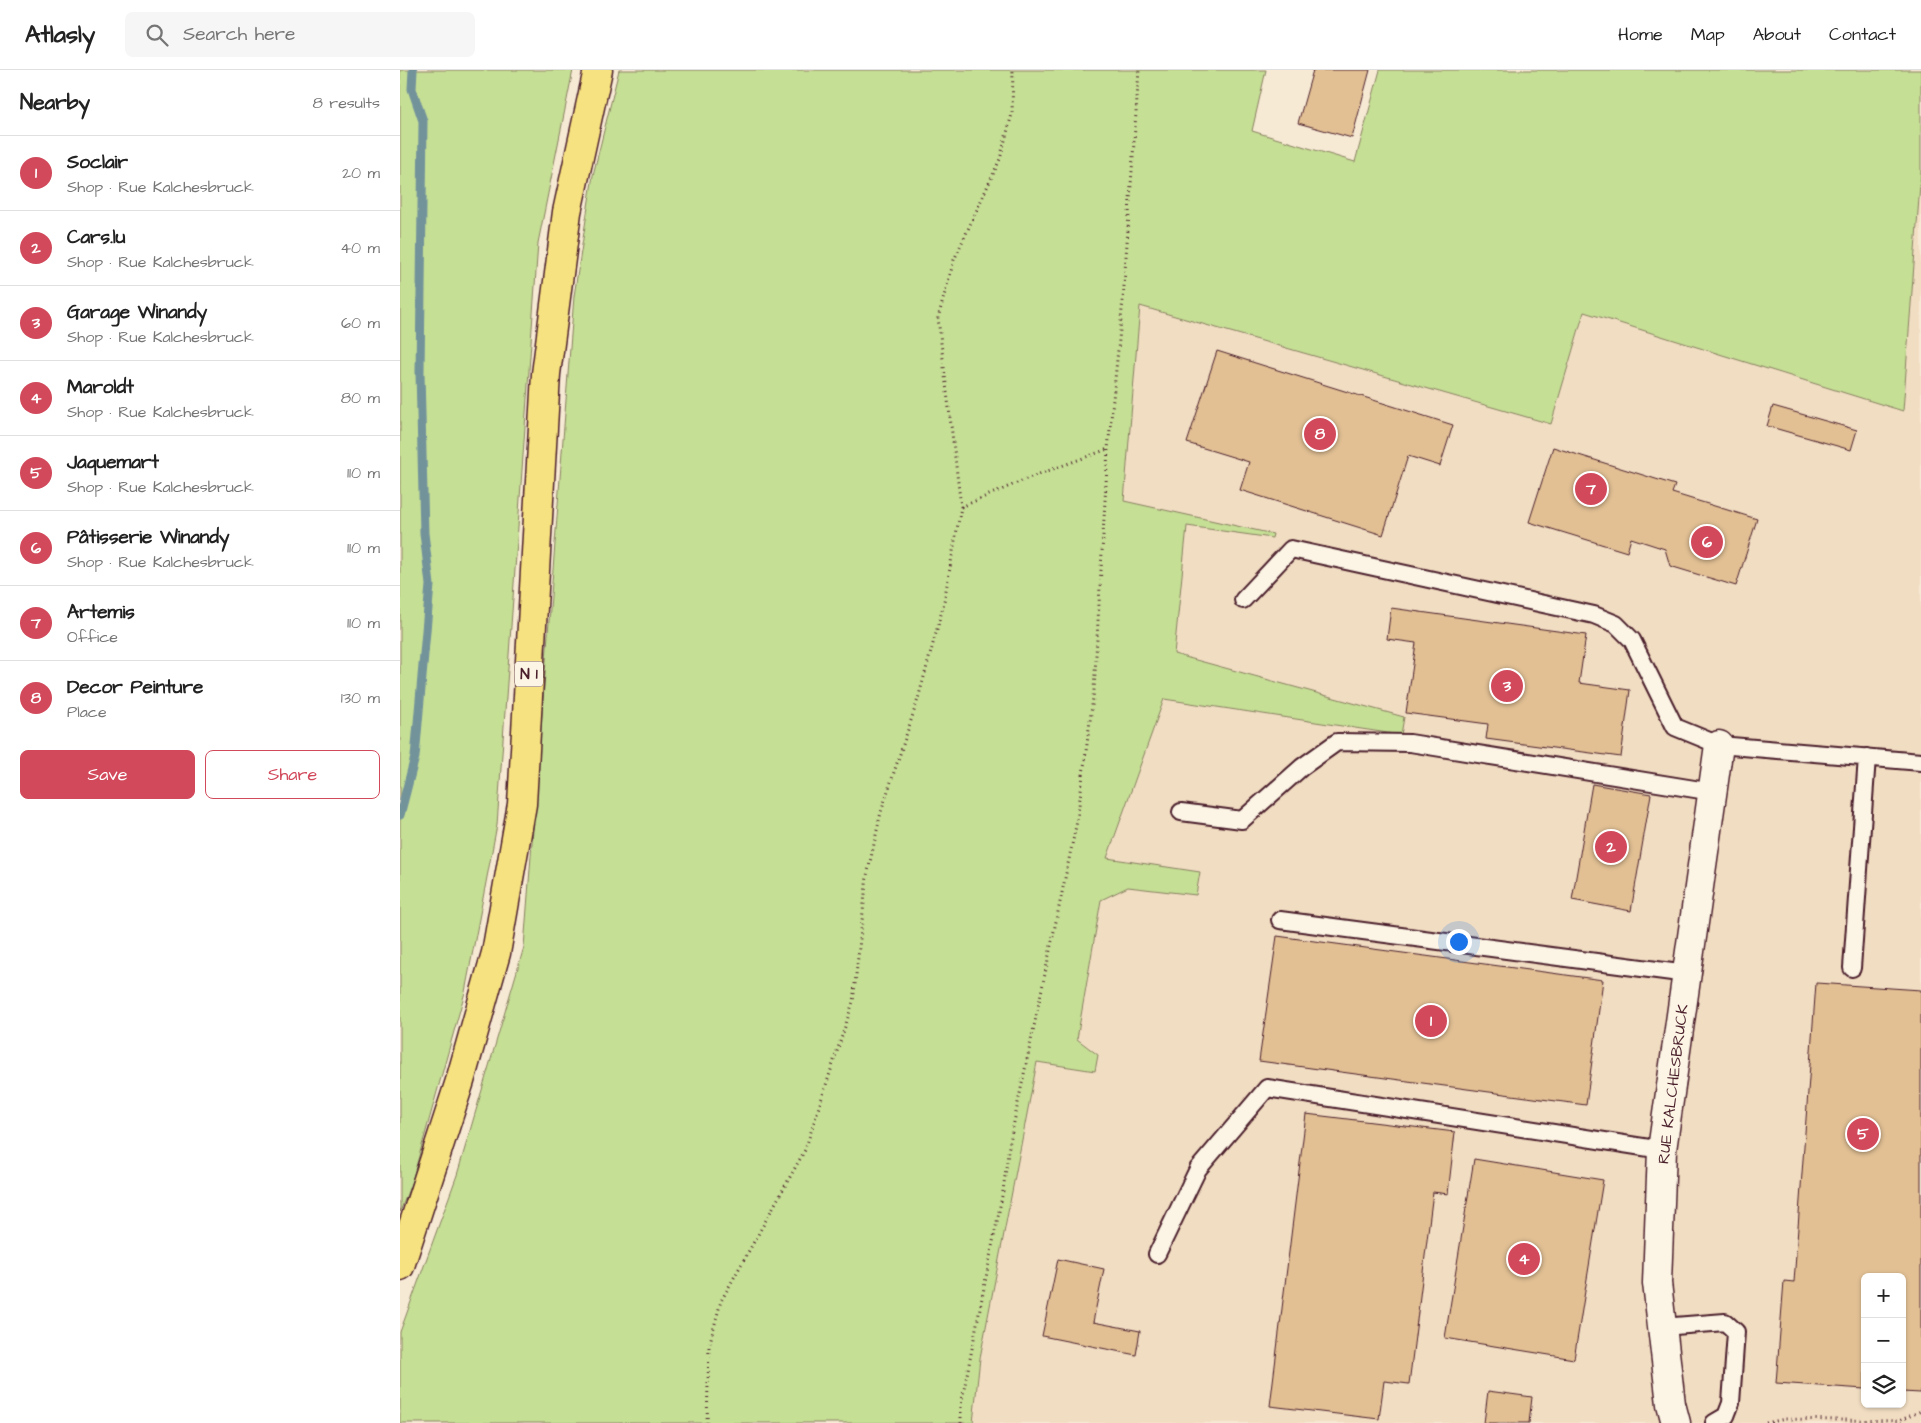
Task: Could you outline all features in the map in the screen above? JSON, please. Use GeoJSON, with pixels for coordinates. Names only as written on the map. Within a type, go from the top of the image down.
{"type":"FeatureCollection","features":[{"type":"Feature","properties":{"kind":"main road","name":"N 1"},"geometry":{"type":"LineString","coordinates":[[400,1266],[460,1081],[496,953],[520,814],[546,374],[567,212],[598,70]]}},
{"type":"Feature","properties":{"kind":"street","name":"RUE KALCHESBRUCK"},"geometry":{"type":"LineString","coordinates":[[1676,1423],[1671,1404],[1657,1283],[1662,1150],[1719,745]]}},
{"type":"Feature","properties":{"kind":"lane"},"geometry":{"type":"LineString","coordinates":[[1243,600],[1291,549],[1594,615],[1616,624],[1632,640],[1675,727],[1719,745],[1921,762]]}},
{"type":"Feature","properties":{"kind":"lane"},"geometry":{"type":"LineString","coordinates":[[1181,812],[1242,820],[1302,767],[1337,742],[1410,743],[1713,792]]}},
{"type":"Feature","properties":{"kind":"lane"},"geometry":{"type":"LineString","coordinates":[[1852,968],[1867,757]]}},
{"type":"Feature","properties":{"kind":"lane"},"geometry":{"type":"LineString","coordinates":[[1280,920],[1687,974]]}},
{"type":"Feature","properties":{"kind":"lane"},"geometry":{"type":"LineString","coordinates":[[1157,1254],[1198,1169],[1267,1088],[1662,1150]]}},
{"type":"Feature","properties":{"kind":"lane"},"geometry":{"type":"LineString","coordinates":[[1662,1327],[1725,1322],[1736,1332],[1731,1403],[1726,1416],[1714,1423]]}},
{"type":"Feature","properties":{"kind":"path"},"geometry":{"type":"LineString","coordinates":[[707,1423],[709,1346],[721,1301],[805,1150],[853,1002],[868,876],[880,812],[918,699],[943,607],[961,507],[938,318],[954,260],[1000,159],[1012,114],[1013,70]]}},
{"type":"Feature","properties":{"kind":"path"},"geometry":{"type":"LineString","coordinates":[[962,1423],[961,1405],[1003,1191],[1009,1146],[1076,821],[1094,690],[1108,449],[1123,300],[1140,70]]}},
{"type":"Feature","properties":{"kind":"path"},"geometry":{"type":"LineString","coordinates":[[961,507],[1031,477],[1108,449]]}},
{"type":"Feature","properties":{"kind":"path"},"geometry":{"type":"LineString","coordinates":[[1766,1423],[1785,1419],[1899,1421],[1921,1411]]}},
{"type":"Feature","properties":{"kind":"shaded area"},"geometry":{"type":"Polygon","coordinates":[[[1921,171],[1921,1423],[973,1423],[980,1358],[1037,1062],[1095,1071],[1098,1055],[1077,1039],[1101,900],[1128,887],[1196,895],[1200,872],[1107,859],[1164,699],[1400,735],[1403,718],[1174,654],[1187,526],[1272,538],[1273,535],[1124,501],[1140,306],[1551,424],[1584,312],[1903,411],[1921,171]]]}},
{"type":"Feature","properties":{"kind":"green space"},"geometry":{"type":"Polygon","coordinates":[[[400,70],[573,70],[538,243],[497,825],[465,992],[412,1181],[400,1212],[400,70]]]}},
{"type":"Feature","properties":{"kind":"green space"},"geometry":{"type":"Polygon","coordinates":[[[619,70],[1266,70],[1252,131],[1355,162],[1380,70],[1921,70],[1921,171],[1903,411],[1584,312],[1551,424],[1140,306],[1124,501],[1273,534],[1272,538],[1187,526],[1174,654],[1404,717],[1401,735],[1164,699],[1107,858],[1200,872],[1196,895],[1128,887],[1101,900],[1077,1039],[1098,1055],[1095,1071],[1037,1062],[980,1358],[973,1423],[400,1423],[400,1332],[457,1175],[524,947],[574,296],[593,175],[619,70]]]}},
{"type":"Feature","properties":{"kind":"building"},"geometry":{"type":"Polygon","coordinates":[[[1313,70],[1370,70],[1352,138],[1298,123],[1313,70]]]}},
{"type":"Feature","properties":{"kind":"building"},"geometry":{"type":"Polygon","coordinates":[[[1217,351],[1453,425],[1440,466],[1408,456],[1383,535],[1240,490],[1249,462],[1187,443],[1217,351]]]}},
{"type":"Feature","properties":{"kind":"building"},"geometry":{"type":"Polygon","coordinates":[[[1773,406],[1857,430],[1851,450],[1767,426],[1773,406]]]}},
{"type":"Feature","properties":{"kind":"building"},"geometry":{"type":"Polygon","coordinates":[[[1553,447],[1675,485],[1672,493],[1757,519],[1736,586],[1670,566],[1665,549],[1631,538],[1627,552],[1529,522],[1553,447]]]}},
{"type":"Feature","properties":{"kind":"building"},"geometry":{"type":"Polygon","coordinates":[[[1391,608],[1586,635],[1579,683],[1630,690],[1621,757],[1486,739],[1488,724],[1406,713],[1416,643],[1387,639],[1391,608]]]}},
{"type":"Feature","properties":{"kind":"building"},"geometry":{"type":"Polygon","coordinates":[[[1592,784],[1651,794],[1631,911],[1572,900],[1592,784]]]}},
{"type":"Feature","properties":{"kind":"building"},"geometry":{"type":"Polygon","coordinates":[[[1277,936],[1603,980],[1586,1105],[1259,1061],[1277,936]]]}},
{"type":"Feature","properties":{"kind":"building"},"geometry":{"type":"Polygon","coordinates":[[[1816,983],[1921,990],[1921,1393],[1906,1392],[1906,1273],[1861,1273],[1861,1389],[1776,1383],[1784,1281],[1794,1282],[1816,983]]]}},
{"type":"Feature","properties":{"kind":"building"},"geometry":{"type":"Polygon","coordinates":[[[1306,1114],[1455,1132],[1448,1194],[1433,1192],[1409,1384],[1384,1381],[1379,1419],[1270,1406],[1306,1114]]]}},
{"type":"Feature","properties":{"kind":"building"},"geometry":{"type":"Polygon","coordinates":[[[1474,1159],[1603,1180],[1574,1359],[1445,1338],[1474,1159]]]}},
{"type":"Feature","properties":{"kind":"building"},"geometry":{"type":"Polygon","coordinates":[[[1058,1259],[1104,1269],[1093,1322],[1140,1331],[1136,1355],[1042,1336],[1058,1259]]]}},
{"type":"Feature","properties":{"kind":"building"},"geometry":{"type":"Polygon","coordinates":[[[1488,1391],[1532,1397],[1529,1423],[1484,1423],[1488,1391]]]}},
{"type":"Feature","properties":{"kind":"waterway"},"geometry":{"type":"LineString","coordinates":[[400,815],[415,757],[430,585],[424,533],[420,373],[423,121],[412,89],[413,70]]}},
{"type":"Feature","properties":{"kind":"place","name":"Decor Peinture"},"geometry":{"type":"Point","coordinates":[1320,434]}},
{"type":"Feature","properties":{"kind":"place","name":"Artemis"},"geometry":{"type":"Point","coordinates":[1591,489]}},
{"type":"Feature","properties":{"kind":"place","name":"Pâtisserie Winandy"},"geometry":{"type":"Point","coordinates":[1707,542]}},
{"type":"Feature","properties":{"kind":"place","name":"Garage Winandy"},"geometry":{"type":"Point","coordinates":[1507,686]}},
{"type":"Feature","properties":{"kind":"place","name":"Cars.lu"},"geometry":{"type":"Point","coordinates":[1611,847]}},
{"type":"Feature","properties":{"kind":"place","name":"Soclair"},"geometry":{"type":"Point","coordinates":[1431,1021]}},
{"type":"Feature","properties":{"kind":"place","name":"Jaquemart"},"geometry":{"type":"Point","coordinates":[1863,1134]}},
{"type":"Feature","properties":{"kind":"place","name":"Maroldt"},"geometry":{"type":"Point","coordinates":[1524,1259]}}]}
